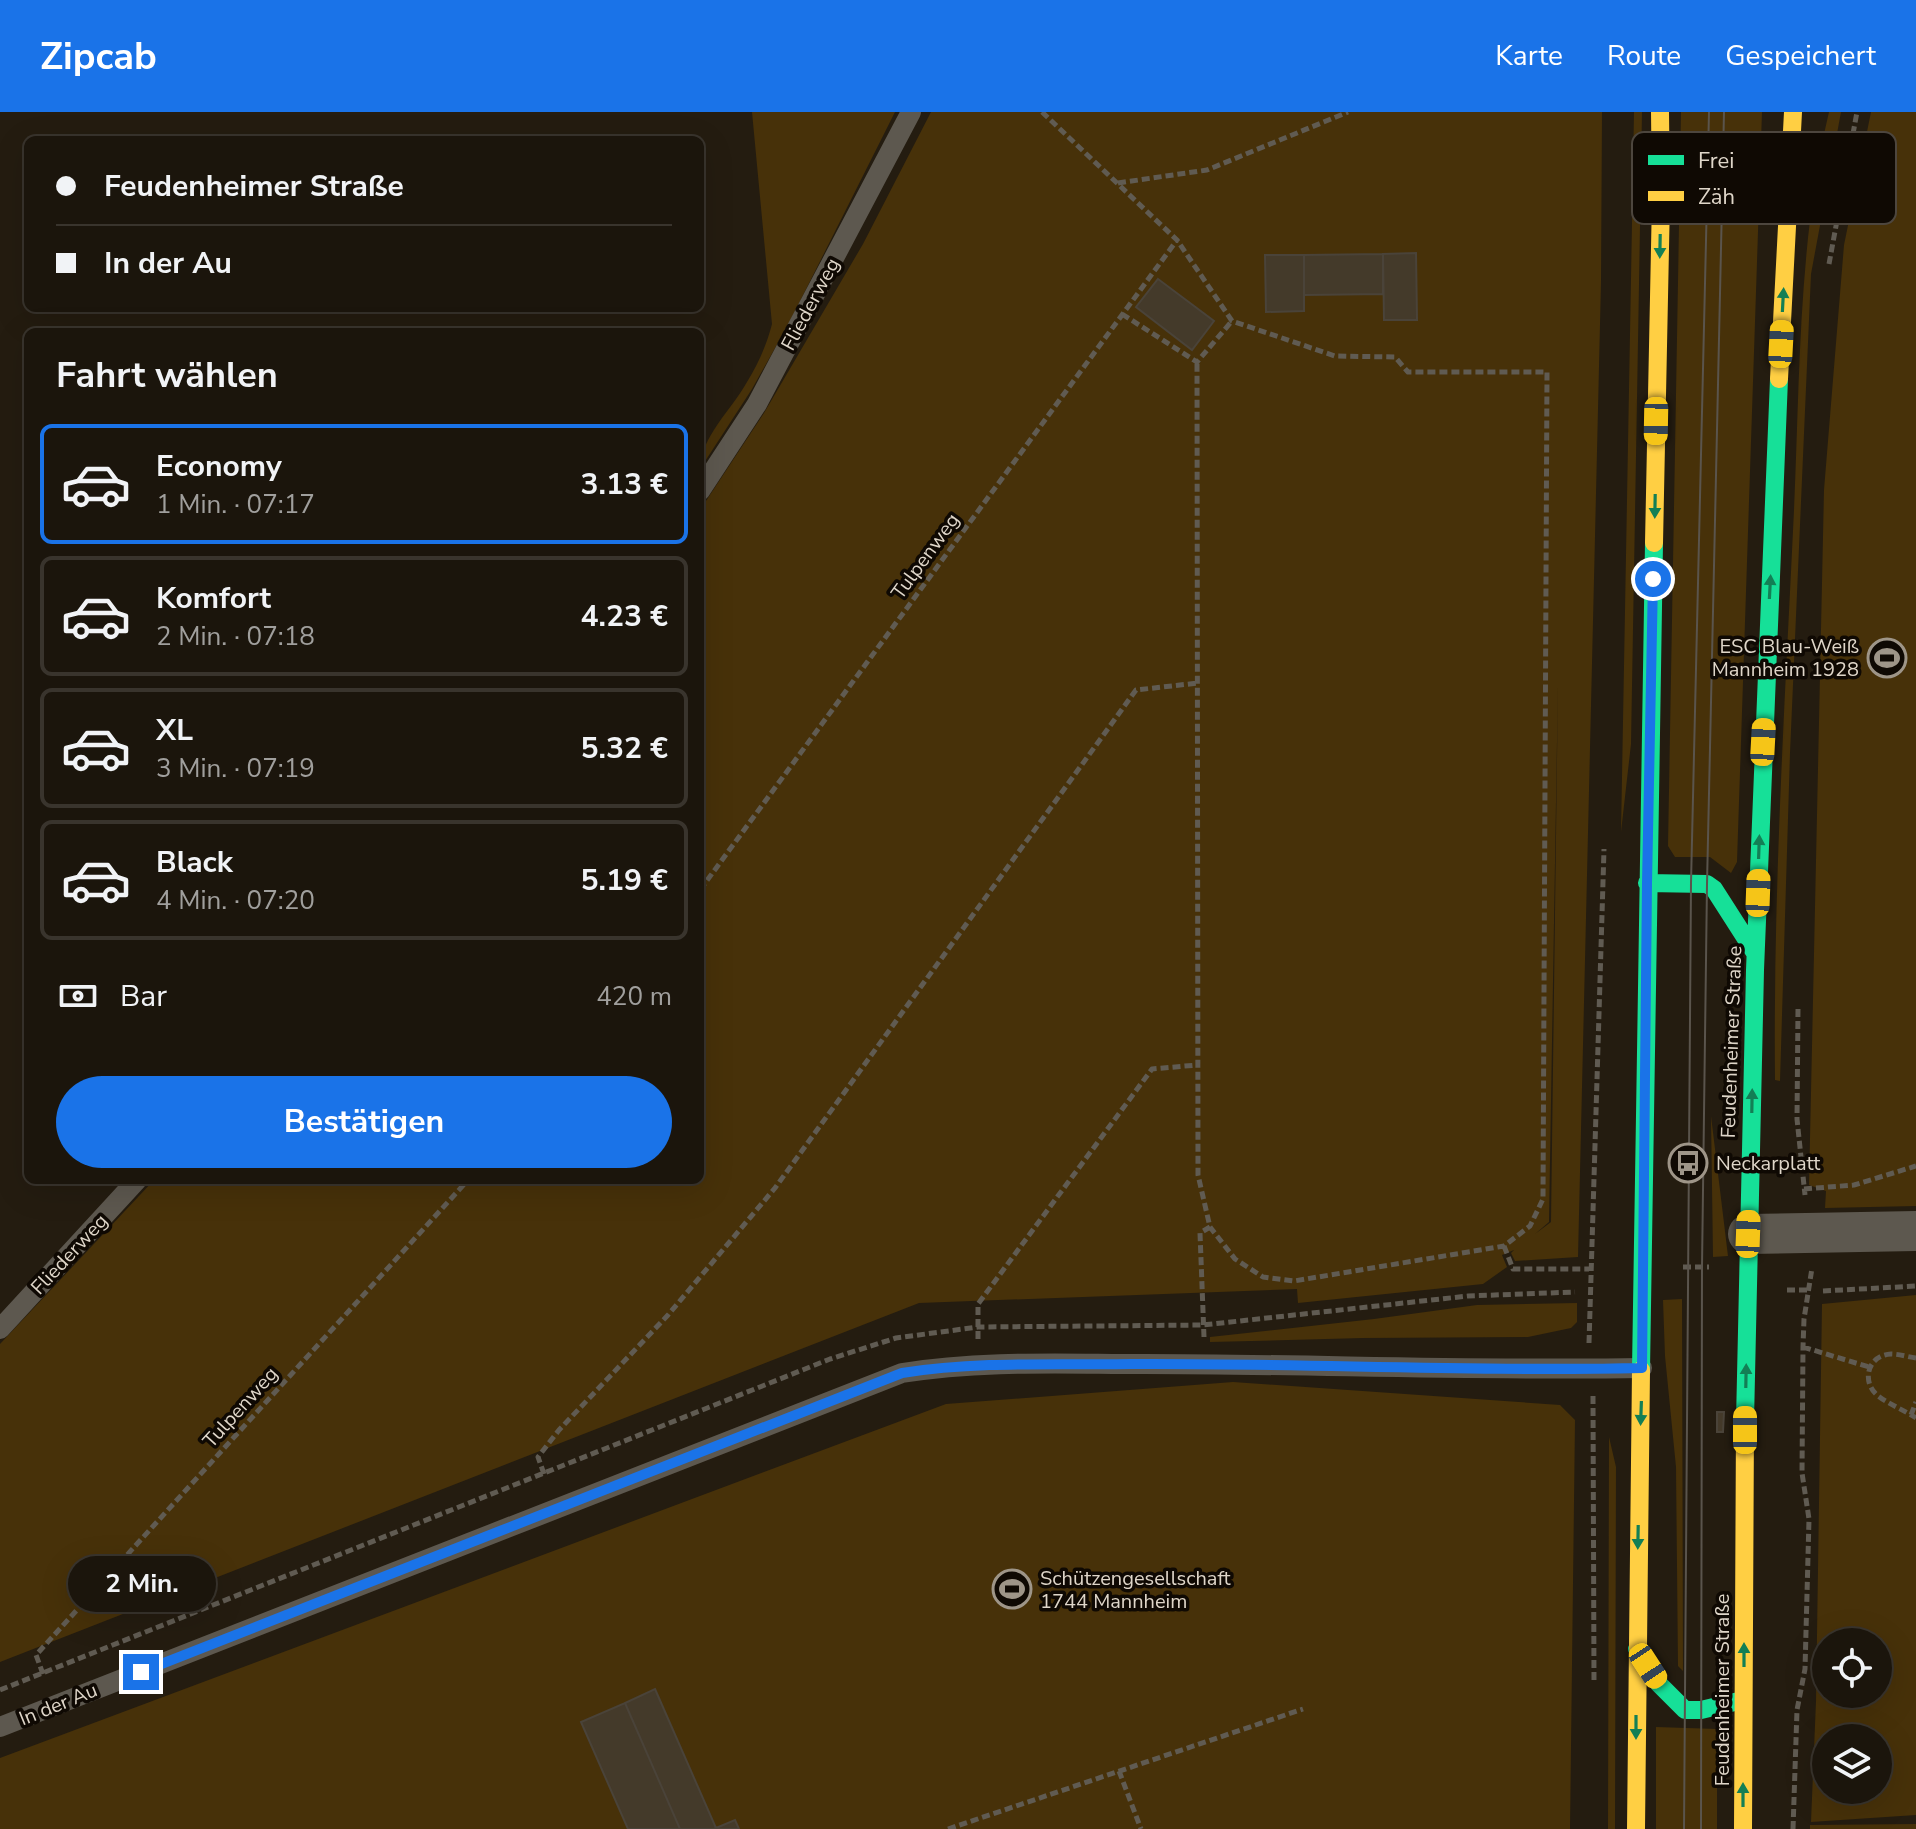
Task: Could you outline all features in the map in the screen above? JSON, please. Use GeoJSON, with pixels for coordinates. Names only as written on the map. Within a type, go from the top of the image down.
{"type":"FeatureCollection","features":[{"type":"Feature","properties":{"kind":"main road"},"geometry":{"type":"LineString","coordinates":[[1660,112],[1660,132]]}},
{"type":"Feature","properties":{"kind":"main road","name":"Feudenheimer Straße"},"geometry":{"type":"LineString","coordinates":[[1792,132],[1793,112]]}},
{"type":"Feature","properties":{"kind":"main road"},"geometry":{"type":"LineString","coordinates":[[1636,1829],[1647,883],[1661,224]]}},
{"type":"Feature","properties":{"kind":"main road","name":"Feudenheimer Straße"},"geometry":{"type":"LineString","coordinates":[[1743,1829],[1748,1234],[1755,953],[1788,224]]}},
{"type":"Feature","properties":{"kind":"main road"},"geometry":{"type":"LineString","coordinates":[[1647,883],[1707,884],[1714,889],[1755,953]]}},
{"type":"Feature","properties":{"kind":"main road"},"geometry":{"type":"LineString","coordinates":[[1637,1649],[1659,1684],[1685,1710],[1701,1710],[1743,1700]]}},
{"type":"Feature","properties":{"kind":"street"},"geometry":{"type":"LineString","coordinates":[[1748,1234],[1916,1231]]}},
{"type":"Feature","properties":{"kind":"lane","name":"Fliederweg"},"geometry":{"type":"LineString","coordinates":[[704,485],[757,404],[911,112]]}},
{"type":"Feature","properties":{"kind":"lane","name":"Fliederweg"},"geometry":{"type":"LineString","coordinates":[[0,1329],[133,1184]]}},
{"type":"Feature","properties":{"kind":"lane","name":"In der Au"},"geometry":{"type":"LineString","coordinates":[[0,1727],[902,1373],[979,1364],[1642,1368]]}},
{"type":"Feature","properties":{"kind":"path"},"geometry":{"type":"LineString","coordinates":[[1042,112],[1177,240],[1232,321],[1335,356],[1395,357],[1408,372],[1547,372],[1543,1199],[1530,1226],[1504,1246],[1294,1281],[1263,1277],[1235,1259],[1210,1227],[1198,1175],[1197,362],[1232,321]]}},
{"type":"Feature","properties":{"kind":"path"},"geometry":{"type":"LineString","coordinates":[[1117,184],[1207,170],[1348,112]]}},
{"type":"Feature","properties":{"kind":"path"},"geometry":{"type":"LineString","coordinates":[[1853,132],[1857,112]]}},
{"type":"Feature","properties":{"kind":"path"},"geometry":{"type":"LineString","coordinates":[[1826,279],[1836,224]]}},
{"type":"Feature","properties":{"kind":"path","name":"Tulpenweg"},"geometry":{"type":"LineString","coordinates":[[704,885],[1177,240]]}},
{"type":"Feature","properties":{"kind":"path"},"geometry":{"type":"LineString","coordinates":[[1122,314],[1197,362]]}},
{"type":"Feature","properties":{"kind":"path"},"geometry":{"type":"LineString","coordinates":[[538,1457],[559,1430],[668,1315],[775,1188],[1136,690],[1198,683]]}},
{"type":"Feature","properties":{"kind":"path"},"geometry":{"type":"LineString","coordinates":[[1793,1829],[1797,1710],[1805,1669],[1809,1519],[1802,1473],[1804,1319],[1813,1273],[1797,1119],[1798,1002]]}},
{"type":"Feature","properties":{"kind":"path"},"geometry":{"type":"LineString","coordinates":[[978,1304],[1152,1069],[1197,1065]]}},
{"type":"Feature","properties":{"kind":"path"},"geometry":{"type":"LineString","coordinates":[[1804,1189],[1854,1185],[1916,1166]]}},
{"type":"Feature","properties":{"kind":"path","name":"Tulpenweg"},"geometry":{"type":"LineString","coordinates":[[36,1655],[464,1184]]}},
{"type":"Feature","properties":{"kind":"path"},"geometry":{"type":"LineString","coordinates":[[1205,1364],[1200,1233],[1210,1227]]}},
{"type":"Feature","properties":{"kind":"path"},"geometry":{"type":"LineString","coordinates":[[1504,1246],[1513,1269],[1589,1269]]}},
{"type":"Feature","properties":{"kind":"path"},"geometry":{"type":"LineString","coordinates":[[1672,1267],[1718,1267]]}},
{"type":"Feature","properties":{"kind":"path"},"geometry":{"type":"LineString","coordinates":[[1823,1291],[1916,1286]]}},
{"type":"Feature","properties":{"kind":"path"},"geometry":{"type":"LineString","coordinates":[[1203,1325],[1468,1296],[1575,1292]]}},
{"type":"Feature","properties":{"kind":"path"},"geometry":{"type":"LineString","coordinates":[[1803,1347],[1869,1367]]}},
{"type":"Feature","properties":{"kind":"path"},"geometry":{"type":"LineString","coordinates":[[1916,1358],[1892,1354],[1878,1357],[1869,1367],[1868,1381],[1876,1394],[1914,1416],[1916,1402]]}},
{"type":"Feature","properties":{"kind":"path"},"geometry":{"type":"LineString","coordinates":[[948,1829],[1303,1709]]}},
{"type":"Feature","properties":{"kind":"path"},"geometry":{"type":"LineString","coordinates":[[1119,1771],[1141,1829]]}},
{"type":"Feature","properties":{"kind":"shaded area"},"geometry":{"type":"Polygon","coordinates":[[[752,112],[895,112],[789,323],[752,389],[704,463],[705,446],[751,375],[772,324],[752,112]]]}},
{"type":"Feature","properties":{"kind":"shaded area"},"geometry":{"type":"Polygon","coordinates":[[[931,112],[1602,112],[1601,282],[1578,1257],[1515,1261],[1511,1253],[1514,1250],[1502,1255],[1507,1267],[1483,1284],[1298,1303],[1297,1289],[919,1303],[0,1662],[0,1344],[150,1184],[704,1184],[704,504],[764,413],[863,244],[931,112]],[[1558,682],[1549,1222],[1535,1234],[1551,1222],[1558,682]]]}},
{"type":"Feature","properties":{"kind":"shaded area"},"geometry":{"type":"Polygon","coordinates":[[[1634,112],[1642,112],[1642,132],[1634,132],[1634,112]]]}},
{"type":"Feature","properties":{"kind":"shaded area"},"geometry":{"type":"Polygon","coordinates":[[[1681,112],[1762,112],[1761,132],[1681,132],[1681,112]]]}},
{"type":"Feature","properties":{"kind":"shaded area"},"geometry":{"type":"Polygon","coordinates":[[[1829,112],[1841,112],[1837,132],[1825,132],[1829,112]]]}},
{"type":"Feature","properties":{"kind":"shaded area","name":"ESC Blau-Weiß Mannheim 1928"},"geometry":{"type":"Polygon","coordinates":[[[1871,112],[1916,112],[1916,1206],[1825,1208],[1826,1191],[1809,1185],[1824,490],[1848,224],[1896,224],[1896,132],[1867,132],[1871,112]]]}},
{"type":"Feature","properties":{"kind":"shaded area"},"geometry":{"type":"Polygon","coordinates":[[[1632,223],[1640,224],[1631,744],[1621,832],[1632,223]]]}},
{"type":"Feature","properties":{"kind":"shaded area"},"geometry":{"type":"Polygon","coordinates":[[[1679,224],[1758,224],[1737,862],[1731,873],[1710,857],[1675,857],[1668,846],[1679,224]]]}},
{"type":"Feature","properties":{"kind":"shaded area"},"geometry":{"type":"Polygon","coordinates":[[[1810,224],[1820,224],[1811,274],[1790,753],[1780,1081],[1775,1080],[1778,867],[1810,224]]]}},
{"type":"Feature","properties":{"kind":"shaded area"},"geometry":{"type":"Polygon","coordinates":[[[1711,1116],[1728,1256],[1713,1257],[1711,1116]]]}},
{"type":"Feature","properties":{"kind":"shaded area"},"geometry":{"type":"Polygon","coordinates":[[[1916,1295],[1916,1815],[1811,1822],[1812,1798],[1812,1804],[1892,1804],[1892,1724],[1815,1724],[1816,1708],[1892,1708],[1892,1628],[1817,1628],[1822,1304],[1916,1295]]]}},
{"type":"Feature","properties":{"kind":"shaded area"},"geometry":{"type":"Polygon","coordinates":[[[1682,1299],[1683,1671],[1678,1666],[1676,1467],[1663,1300],[1682,1299]]]}},
{"type":"Feature","properties":{"kind":"shaded area"},"geometry":{"type":"Polygon","coordinates":[[[1577,1303],[1577,1322],[1571,1328],[1528,1337],[1210,1342],[1210,1337],[1477,1305],[1577,1303]]]}},
{"type":"Feature","properties":{"kind":"shaded area","name":"Schützengesellschaft 1744 Mannheim"},"geometry":{"type":"Polygon","coordinates":[[[1233,1382],[1560,1405],[1575,1420],[1570,1829],[0,1829],[0,1758],[946,1404],[1233,1382]]]}},
{"type":"Feature","properties":{"kind":"shaded area"},"geometry":{"type":"Polygon","coordinates":[[[1609,1437],[1616,1467],[1615,1829],[1608,1829],[1609,1437]]]}},
{"type":"Feature","properties":{"kind":"shaded area"},"geometry":{"type":"Polygon","coordinates":[[[1656,1727],[1717,1729],[1717,1829],[1656,1829],[1656,1727]]]}},
{"type":"Feature","properties":{"kind":"shaded area"},"geometry":{"type":"Polygon","coordinates":[[[1916,1824],[1916,1829],[1810,1829],[1810,1825],[1916,1824]]]}},
{"type":"Feature","properties":{"kind":"building"},"geometry":{"type":"Polygon","coordinates":[[[1416,253],[1417,320],[1384,320],[1383,254],[1416,253]]]}},
{"type":"Feature","properties":{"kind":"building"},"geometry":{"type":"Polygon","coordinates":[[[1383,254],[1383,294],[1304,295],[1304,255],[1383,254]]]}},
{"type":"Feature","properties":{"kind":"building"},"geometry":{"type":"Polygon","coordinates":[[[1265,255],[1304,255],[1304,311],[1266,312],[1265,255]]]}},
{"type":"Feature","properties":{"kind":"building"},"geometry":{"type":"Polygon","coordinates":[[[1158,279],[1214,321],[1192,350],[1136,307],[1158,279]]]}},
{"type":"Feature","properties":{"kind":"building"},"geometry":{"type":"Polygon","coordinates":[[[1717,1412],[1724,1412],[1723,1432],[1717,1432],[1717,1412]]]}},
{"type":"Feature","properties":{"kind":"building"},"geometry":{"type":"Polygon","coordinates":[[[655,1689],[714,1829],[680,1829],[625,1703],[655,1689]]]}},
{"type":"Feature","properties":{"kind":"building"},"geometry":{"type":"Polygon","coordinates":[[[625,1703],[680,1829],[628,1829],[581,1722],[625,1703]]]}},
{"type":"Feature","properties":{"kind":"building"},"geometry":{"type":"Polygon","coordinates":[[[735,1820],[739,1829],[714,1829],[716,1828],[735,1820]]]}},
{"type":"Feature","properties":{"kind":"tram line"},"geometry":{"type":"LineString","coordinates":[[1709,112],[1709,132]]}},
{"type":"Feature","properties":{"kind":"tram line"},"geometry":{"type":"LineString","coordinates":[[1724,112],[1724,132]]}},
{"type":"Feature","properties":{"kind":"tram line"},"geometry":{"type":"LineString","coordinates":[[1684,1829],[1691,883],[1706,224]]}},
{"type":"Feature","properties":{"kind":"tram line"},"geometry":{"type":"LineString","coordinates":[[1701,1829],[1702,1267],[1722,224]]}},
{"type":"Feature","properties":{"kind":"traffic: fast"},"geometry":{"type":"LineString","coordinates":[[1745,1421],[1755,970],[1779,379]]}},
{"type":"Feature","properties":{"kind":"traffic: fast"},"geometry":{"type":"LineString","coordinates":[[1641,1370],[1654,543]]}},
{"type":"Feature","properties":{"kind":"traffic: fast"},"geometry":{"type":"LineString","coordinates":[[1647,883],[1707,884],[1714,889],[1755,953]]}},
{"type":"Feature","properties":{"kind":"traffic: fast"},"geometry":{"type":"LineString","coordinates":[[1637,1649],[1659,1684],[1685,1710],[1701,1710],[1743,1700]]}},
{"type":"Feature","properties":{"kind":"traffic: slow"},"geometry":{"type":"LineString","coordinates":[[1660,112],[1660,132]]}},
{"type":"Feature","properties":{"kind":"traffic: slow"},"geometry":{"type":"LineString","coordinates":[[1792,132],[1793,112]]}},
{"type":"Feature","properties":{"kind":"traffic: slow"},"geometry":{"type":"LineString","coordinates":[[1654,543],[1660,224]]}},
{"type":"Feature","properties":{"kind":"traffic: slow"},"geometry":{"type":"LineString","coordinates":[[1779,379],[1787,224]]}},
{"type":"Feature","properties":{"kind":"traffic: slow"},"geometry":{"type":"LineString","coordinates":[[1636,1829],[1641,1370]]}},
{"type":"Feature","properties":{"kind":"traffic: slow"},"geometry":{"type":"LineString","coordinates":[[1743,1829],[1745,1421]]}},
{"type":"Feature","properties":{"kind":"place","name":"ESC Blau-Weiß Mannheim 1928"},"geometry":{"type":"Point","coordinates":[1887,658]}},
{"type":"Feature","properties":{"kind":"place","name":"Neckarplatt"},"geometry":{"type":"Point","coordinates":[1688,1163]}},
{"type":"Feature","properties":{"kind":"place","name":"Schützengesellschaft 1744 Mannheim"},"geometry":{"type":"Point","coordinates":[1012,1589]}},
{"type":"Feature","properties":{"kind":"route"},"geometry":{"type":"LineString","coordinates":[[141,1672],[902,1373],[979,1364],[1642,1368],[1653,579]]}}]}
